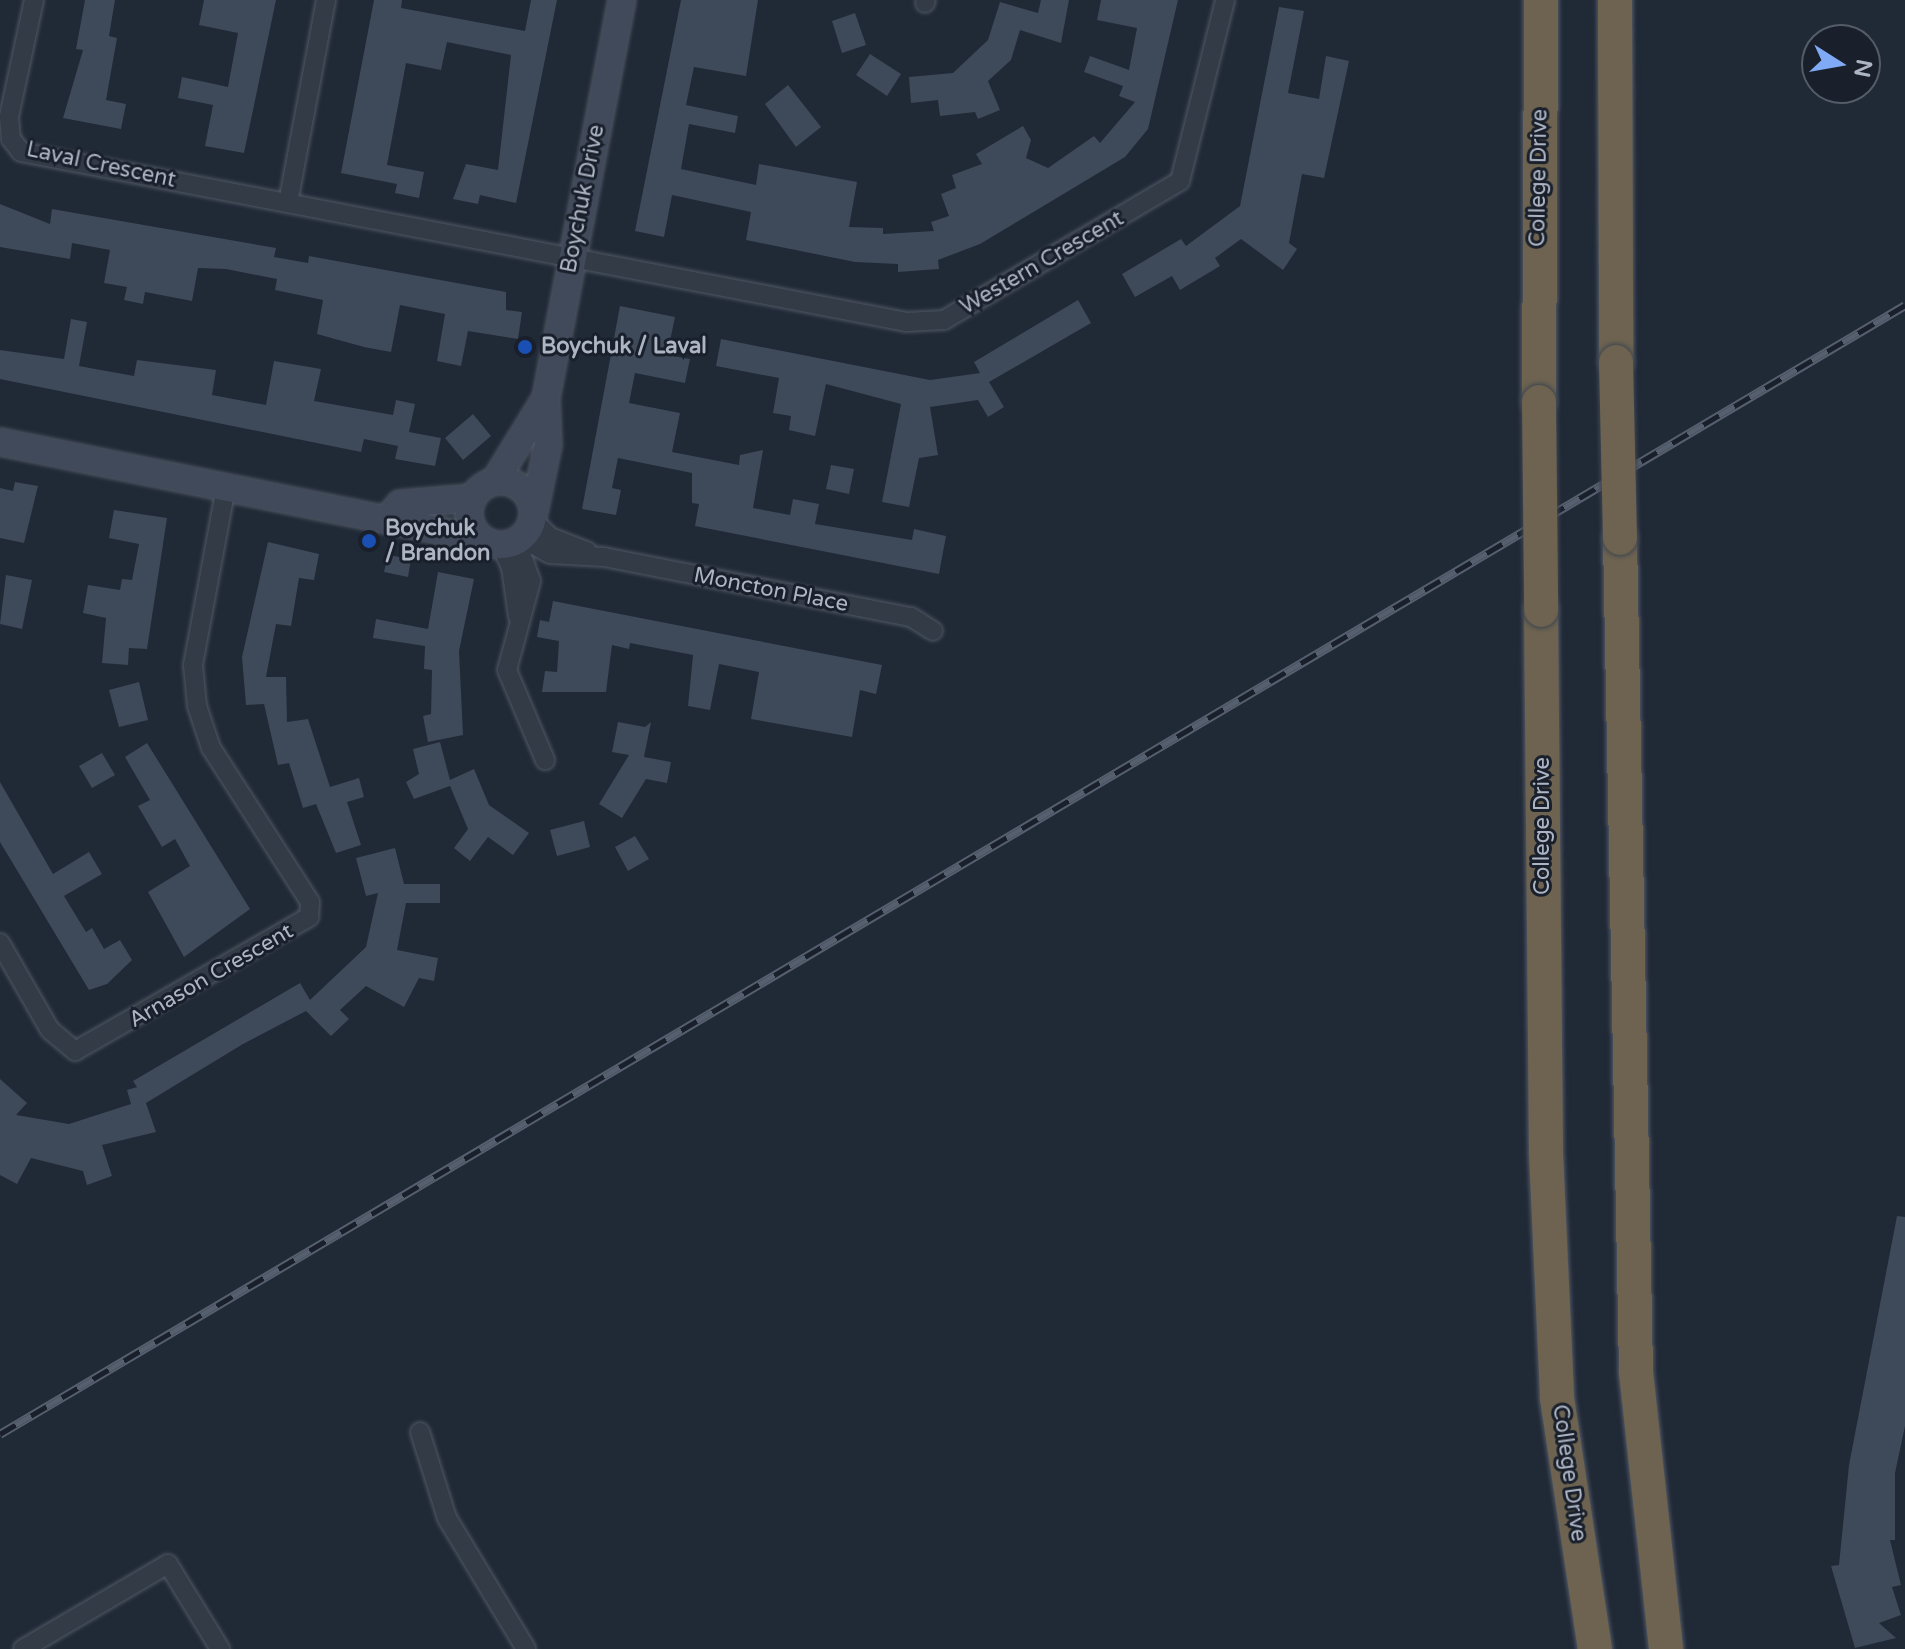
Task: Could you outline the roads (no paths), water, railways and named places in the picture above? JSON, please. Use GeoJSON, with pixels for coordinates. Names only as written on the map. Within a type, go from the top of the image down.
{"type":"FeatureCollection","features":[{"type":"Feature","properties":{"kind":"highway","name":"College Drive"},"geometry":{"type":"LineString","coordinates":[[1541,0],[1539,402],[1546,1153],[1557,1382],[1595,1649]]}},
{"type":"Feature","properties":{"kind":"highway"},"geometry":{"type":"LineString","coordinates":[[1615,0],[1616,362],[1636,1372],[1666,1649]]}},
{"type":"Feature","properties":{"kind":"street","name":"Laval Crescent"},"geometry":{"type":"LineString","coordinates":[[34,0],[9,117],[11,139],[21,152],[571,261]]}},
{"type":"Feature","properties":{"kind":"street"},"geometry":{"type":"LineString","coordinates":[[288,203],[326,0]]}},
{"type":"Feature","properties":{"kind":"street","name":"Boychuk Drive"},"geometry":{"type":"LineString","coordinates":[[514,533],[548,445],[546,398],[622,0]]}},
{"type":"Feature","properties":{"kind":"street","name":"Western Crescent"},"geometry":{"type":"LineString","coordinates":[[571,261],[906,322],[944,320],[1180,181],[1225,0]]}},
{"type":"Feature","properties":{"kind":"street","name":"Boychuk Drive"},"geometry":{"type":"LineString","coordinates":[[495,481],[546,398]]}},
{"type":"Feature","properties":{"kind":"street"},"geometry":{"type":"LineString","coordinates":[[0,442],[387,519],[514,533]]}},
{"type":"Feature","properties":{"kind":"street"},"geometry":{"type":"LineString","coordinates":[[387,519],[400,504],[472,498],[495,481],[522,489],[511,567],[518,617],[507,670],[545,760]]}},
{"type":"Feature","properties":{"kind":"street","name":"Arnason Crescent"},"geometry":{"type":"LineString","coordinates":[[0,943],[50,1030],[75,1051],[309,917],[310,902],[211,748],[197,706],[193,665],[226,487]]}},
{"type":"Feature","properties":{"kind":"street"},"geometry":{"type":"LineString","coordinates":[[472,498],[471,525],[514,533]]}},
{"type":"Feature","properties":{"kind":"street","name":"Moncton Place"},"geometry":{"type":"LineString","coordinates":[[514,533],[550,554],[604,557],[911,617],[933,631]]}},
{"type":"Feature","properties":{"kind":"street"},"geometry":{"type":"LineString","coordinates":[[420,1432],[447,1518],[526,1649]]}},
{"type":"Feature","properties":{"kind":"street"},"geometry":{"type":"LineString","coordinates":[[23,1649],[168,1564],[220,1649]]}},
{"type":"Feature","properties":{"kind":"railway"},"geometry":{"type":"LineString","coordinates":[[0,1434],[1905,305]]}},
{"type":"Feature","properties":{"kind":"place","name":"Boychuk / Laval"},"geometry":{"type":"Point","coordinates":[525,347]}},
{"type":"Feature","properties":{"kind":"place","name":"Boychuk / Brandon"},"geometry":{"type":"Point","coordinates":[369,541]}}]}
